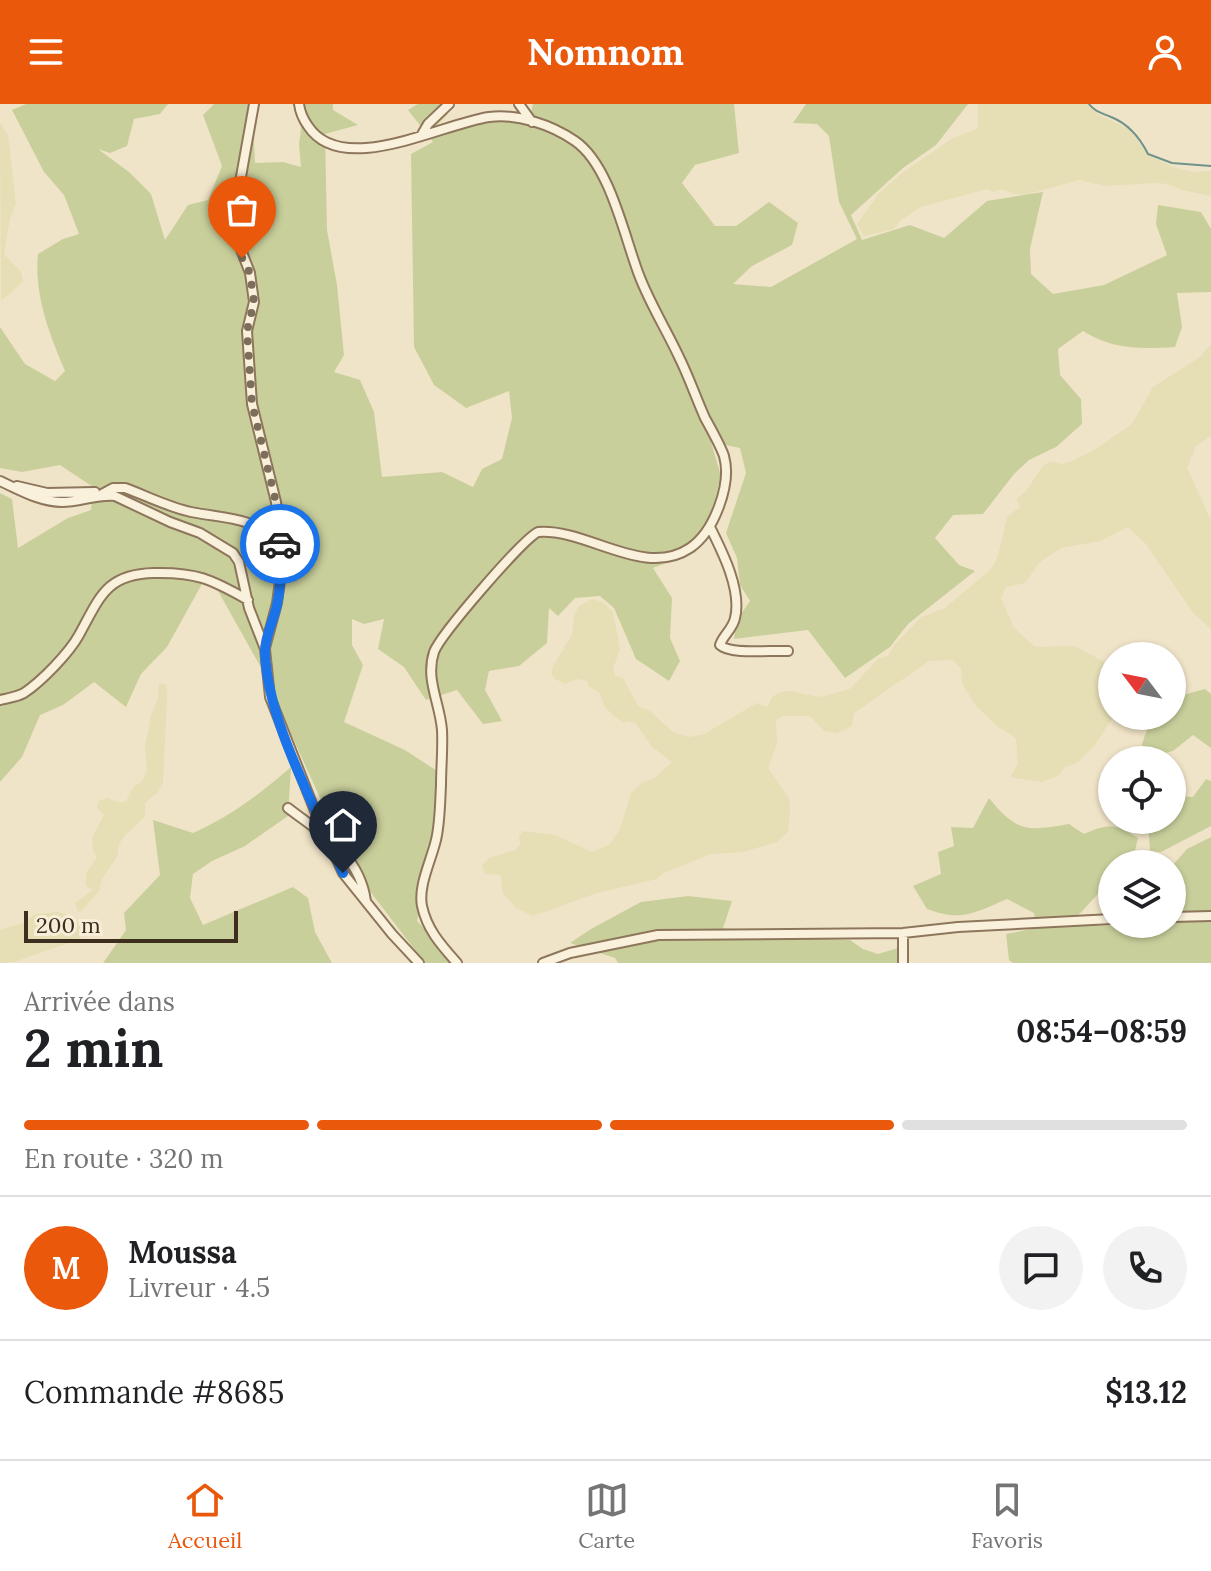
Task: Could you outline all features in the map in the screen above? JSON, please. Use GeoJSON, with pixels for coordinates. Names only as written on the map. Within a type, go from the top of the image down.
{"type":"FeatureCollection","features":[{"type":"Feature","properties":{"kind":"street"},"geometry":{"type":"LineString","coordinates":[[254,104],[237,199],[237,217],[240,247],[250,273],[254,302],[247,331],[252,404],[276,502],[282,566],[277,603],[265,649]]}},
{"type":"Feature","properties":{"kind":"street"},"geometry":{"type":"LineString","coordinates":[[299,104],[301,115],[311,132],[331,147],[364,148],[490,117],[532,122],[563,133],[583,147],[605,182],[645,292],[679,356],[724,456],[724,487],[710,527],[693,546],[683,552],[658,557],[635,554],[575,537],[538,532],[519,548],[436,647],[431,682],[442,734],[440,806],[437,837],[423,890],[422,906],[432,933],[457,963]]}},
{"type":"Feature","properties":{"kind":"street"},"geometry":{"type":"LineString","coordinates":[[421,136],[428,124],[449,104]]}},
{"type":"Feature","properties":{"kind":"street"},"geometry":{"type":"LineString","coordinates":[[519,104],[532,122]]}},
{"type":"Feature","properties":{"kind":"street"},"geometry":{"type":"LineString","coordinates":[[3,483],[31,496],[64,502],[125,488],[190,512],[235,518],[262,528],[280,543]]}},
{"type":"Feature","properties":{"kind":"street"},"geometry":{"type":"LineString","coordinates":[[104,493],[132,502],[170,522],[200,533],[233,553],[242,572],[257,632],[265,649],[270,697],[343,873],[419,963]]}},
{"type":"Feature","properties":{"kind":"street"},"geometry":{"type":"LineString","coordinates":[[710,527],[729,567],[736,603],[735,620],[720,645],[734,653],[788,651]]}},
{"type":"Feature","properties":{"kind":"street"},"geometry":{"type":"LineString","coordinates":[[0,700],[21,695],[67,653],[101,593],[119,578],[146,573],[186,573],[225,586],[248,600]]}},
{"type":"Feature","properties":{"kind":"street"},"geometry":{"type":"LineString","coordinates":[[288,808],[331,842]]}},
{"type":"Feature","properties":{"kind":"street"},"geometry":{"type":"LineString","coordinates":[[1186,917],[1211,916]]}},
{"type":"Feature","properties":{"kind":"street"},"geometry":{"type":"LineString","coordinates":[[543,963],[570,953],[658,935],[903,933],[1098,920]]}},
{"type":"Feature","properties":{"kind":"street"},"geometry":{"type":"LineString","coordinates":[[903,933],[903,963]]}},
{"type":"Feature","properties":{"kind":"shaded area"},"geometry":{"type":"Polygon","coordinates":[[[978,104],[1088,104],[1099,115],[1129,129],[1149,156],[1176,168],[1193,172],[1211,171],[1211,196],[1168,184],[1106,186],[1079,180],[1025,195],[987,189],[921,207],[900,221],[894,229],[864,236],[857,224],[879,193],[950,140],[978,128],[978,104]]]}},
{"type":"Feature","properties":{"kind":"shaded area"},"geometry":{"type":"Polygon","coordinates":[[[0,122],[8,135],[16,204],[10,218],[4,254],[21,272],[23,282],[1,301],[0,122]]]}},
{"type":"Feature","properties":{"kind":"shaded area"},"geometry":{"type":"Polygon","coordinates":[[[1211,344],[1211,436],[1196,446],[1187,468],[1211,520],[1211,629],[1194,614],[1145,543],[1128,527],[1101,541],[1061,548],[1040,562],[1025,583],[1006,587],[1001,598],[1014,628],[1035,647],[1074,646],[1098,658],[1098,730],[1105,730],[1078,762],[1064,768],[1058,776],[1042,782],[1010,777],[1018,764],[1016,738],[997,726],[977,707],[962,684],[961,669],[953,660],[929,661],[854,713],[852,726],[837,733],[824,731],[810,716],[783,716],[776,720],[777,744],[768,768],[789,798],[790,809],[788,832],[777,842],[743,852],[711,854],[664,873],[657,879],[597,893],[533,916],[516,908],[502,892],[501,875],[485,874],[482,866],[489,858],[516,850],[523,831],[555,835],[592,852],[610,844],[620,829],[631,793],[642,783],[655,778],[672,762],[652,747],[636,724],[629,721],[624,723],[615,717],[605,707],[599,692],[589,687],[587,681],[577,679],[565,684],[551,673],[572,635],[574,615],[579,606],[593,599],[604,603],[613,612],[620,649],[613,669],[615,676],[623,678],[638,706],[650,711],[674,733],[690,737],[704,734],[757,703],[767,707],[772,697],[780,692],[820,697],[850,689],[879,658],[888,656],[895,644],[921,617],[945,608],[991,569],[998,556],[1007,517],[1020,507],[1016,499],[1026,491],[1043,466],[1050,462],[1063,464],[1096,449],[1132,424],[1153,387],[1200,357],[1211,344]]]}},
{"type":"Feature","properties":{"kind":"shaded area"},"geometry":{"type":"Polygon","coordinates":[[[159,684],[166,684],[167,698],[163,783],[145,803],[145,817],[119,844],[117,857],[102,879],[99,891],[78,912],[75,903],[93,890],[86,886],[86,873],[97,857],[92,838],[104,815],[97,807],[99,801],[107,798],[120,803],[126,801],[147,771],[145,746],[159,684]]]}},
{"type":"Feature","properties":{"kind":"shaded area"},"geometry":{"type":"Polygon","coordinates":[[[58,912],[71,916],[83,926],[80,939],[14,962],[0,963],[0,930],[23,923],[36,914],[58,912]]]}},
{"type":"Feature","properties":{"kind":"green space"},"geometry":{"type":"Polygon","coordinates":[[[26,104],[168,104],[160,114],[134,119],[127,146],[110,153],[98,149],[129,172],[151,194],[165,240],[188,205],[208,200],[222,166],[203,115],[214,104],[252,104],[255,163],[283,162],[301,167],[299,145],[304,104],[333,104],[333,110],[358,125],[325,134],[327,230],[337,285],[344,355],[334,372],[360,380],[374,412],[382,477],[442,472],[473,487],[482,469],[502,459],[512,418],[509,391],[466,408],[434,385],[414,347],[411,154],[433,142],[408,110],[418,104],[451,104],[447,115],[437,125],[494,111],[531,112],[533,104],[734,104],[739,153],[695,165],[682,183],[715,226],[736,226],[769,202],[798,223],[792,245],[752,266],[733,284],[771,287],[857,239],[839,202],[829,136],[817,124],[793,123],[806,104],[968,104],[936,145],[903,168],[851,215],[862,240],[910,225],[944,238],[987,201],[1043,192],[1030,249],[1031,274],[1053,294],[1104,285],[1167,255],[1156,224],[1158,205],[1201,212],[1211,229],[1211,292],[1177,293],[1182,327],[1175,347],[1128,347],[1106,342],[1083,331],[1058,349],[1060,375],[1081,399],[1082,424],[1056,447],[1029,460],[983,514],[953,515],[935,538],[959,565],[975,571],[908,624],[890,647],[845,678],[808,630],[734,639],[736,621],[750,601],[740,585],[737,558],[726,533],[746,473],[740,448],[711,442],[721,476],[696,552],[653,568],[672,598],[670,638],[680,661],[669,681],[636,659],[614,608],[600,596],[575,598],[558,616],[549,608],[547,643],[519,666],[489,671],[485,690],[502,721],[483,724],[457,690],[426,700],[404,667],[378,649],[384,619],[364,624],[352,619],[352,645],[363,665],[344,722],[405,750],[437,771],[433,842],[417,921],[448,952],[452,963],[425,963],[352,868],[259,664],[208,573],[167,647],[141,674],[126,707],[94,682],[63,705],[40,715],[22,757],[0,782],[0,493],[12,499],[18,548],[68,518],[91,510],[93,487],[60,465],[22,472],[0,468],[0,327],[25,364],[55,381],[65,371],[48,328],[41,299],[38,254],[63,239],[79,234],[64,195],[44,172],[12,110],[26,104]]]}},
{"type":"Feature","properties":{"kind":"green space"},"geometry":{"type":"Polygon","coordinates":[[[1205,689],[1211,694],[1211,748],[1193,735],[1179,746],[1141,746],[1147,730],[1186,730],[1186,694],[1205,689]]]}},
{"type":"Feature","properties":{"kind":"green space"},"geometry":{"type":"Polygon","coordinates":[[[291,767],[288,816],[245,846],[212,861],[193,874],[190,898],[203,925],[293,887],[308,898],[315,932],[332,963],[103,963],[126,930],[124,913],[160,875],[153,820],[193,833],[245,804],[291,767]]]}},
{"type":"Feature","properties":{"kind":"green space"},"geometry":{"type":"Polygon","coordinates":[[[1206,779],[1211,781],[1211,826],[1165,850],[1150,850],[1149,834],[1186,834],[1186,797],[1193,797],[1206,779]]]}},
{"type":"Feature","properties":{"kind":"green space"},"geometry":{"type":"Polygon","coordinates":[[[989,798],[1008,818],[1024,827],[1069,824],[1084,834],[1098,829],[1098,834],[1130,834],[1138,838],[1135,850],[1098,850],[1098,894],[1070,924],[1098,925],[1098,938],[1186,938],[1186,850],[1211,837],[1211,963],[1013,963],[1009,960],[1006,934],[1037,928],[1034,913],[1007,899],[968,914],[939,913],[927,909],[913,886],[941,874],[938,852],[954,846],[951,827],[973,828],[989,798]]]}},
{"type":"Feature","properties":{"kind":"green space"},"geometry":{"type":"Polygon","coordinates":[[[688,896],[732,901],[723,928],[765,937],[850,940],[878,954],[898,948],[901,963],[618,963],[615,958],[570,943],[641,902],[688,896]]]}},
{"type":"Feature","properties":{"kind":"waterway"},"geometry":{"type":"LineString","coordinates":[[1089,104],[1096,111],[1129,128],[1148,154],[1172,163],[1211,166]]}},
{"type":"Feature","properties":{"kind":"way so far"},"geometry":{"type":"LineString","coordinates":[[242,258],[250,273],[254,302],[247,331],[252,404],[276,502],[280,544]]}},
{"type":"Feature","properties":{"kind":"route"},"geometry":{"type":"LineString","coordinates":[[280,544],[282,566],[277,603],[265,649],[270,697],[343,873]]}}]}
